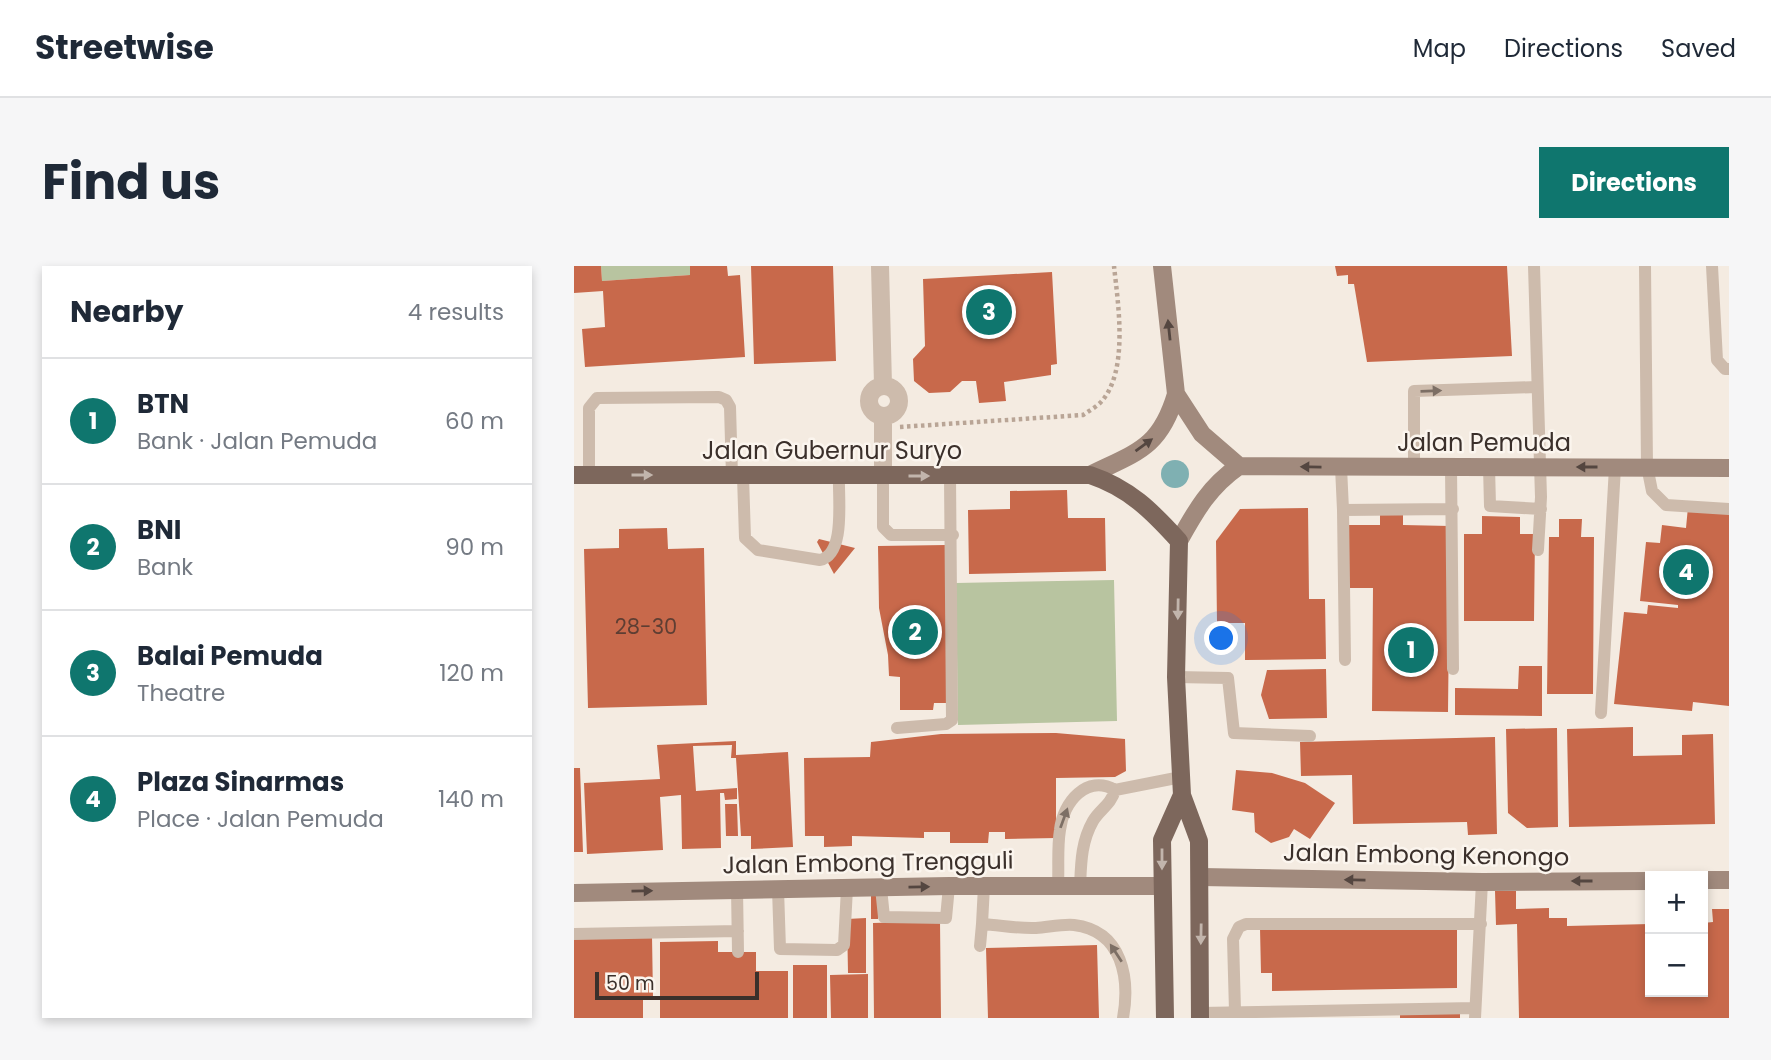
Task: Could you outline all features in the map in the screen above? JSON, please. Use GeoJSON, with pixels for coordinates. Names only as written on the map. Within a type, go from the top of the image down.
{"type":"FeatureCollection","features":[{"type":"Feature","properties":{"kind":"main road","name":"Jalan Gubernur Suryo"},"geometry":{"type":"LineString","coordinates":[[582,475],[1090,475],[1128,491],[1179,541]]}},
{"type":"Feature","properties":{"kind":"main road"},"geometry":{"type":"LineString","coordinates":[[1179,541],[1176,677],[1182,786],[1199,841],[1200,1015]]}},
{"type":"Feature","properties":{"kind":"main road"},"geometry":{"type":"LineString","coordinates":[[1165,1018],[1162,840],[1182,786]]}},
{"type":"Feature","properties":{"kind":"street"},"geometry":{"type":"LineString","coordinates":[[880,266],[884,385],[871,391],[869,397],[872,410],[883,422],[883,477]]}},
{"type":"Feature","properties":{"kind":"street"},"geometry":{"type":"LineString","coordinates":[[1163,266],[1176,394],[1202,434],[1239,466],[1218,481],[1206,494],[1179,541]]}},
{"type":"Feature","properties":{"kind":"street","name":"Jalan Gubernur Suryo"},"geometry":{"type":"LineString","coordinates":[[1090,475],[1153,440],[1167,423],[1176,394]]}},
{"type":"Feature","properties":{"kind":"street","name":"Jalan Pemuda"},"geometry":{"type":"LineString","coordinates":[[1239,466],[1729,468]]}},
{"type":"Feature","properties":{"kind":"street","name":"Jalan Embong Kenongo"},"geometry":{"type":"LineString","coordinates":[[1201,877],[1482,882],[1645,881]]}},
{"type":"Feature","properties":{"kind":"street"},"geometry":{"type":"LineString","coordinates":[[1708,880],[1729,880]]}},
{"type":"Feature","properties":{"kind":"street","name":"Jalan Embong Trengguli"},"geometry":{"type":"LineString","coordinates":[[574,893],[737,888],[1162,886]]}},
{"type":"Feature","properties":{"kind":"lane"},"geometry":{"type":"LineString","coordinates":[[1534,266],[1541,509],[1538,550]]}},
{"type":"Feature","properties":{"kind":"lane"},"geometry":{"type":"LineString","coordinates":[[1645,266],[1647,466],[1652,491],[1666,505],[1729,509]]}},
{"type":"Feature","properties":{"kind":"lane"},"geometry":{"type":"LineString","coordinates":[[1712,266],[1717,360],[1725,369],[1729,369]]}},
{"type":"Feature","properties":{"kind":"lane"},"geometry":{"type":"LineString","coordinates":[[1414,467],[1414,391],[1537,387]]}},
{"type":"Feature","properties":{"kind":"lane"},"geometry":{"type":"LineString","coordinates":[[582,475],[591,402],[607,397],[719,397],[726,400],[730,407],[745,538],[758,550],[820,560],[827,559],[838,545],[839,476]]}},
{"type":"Feature","properties":{"kind":"lane"},"geometry":{"type":"LineString","coordinates":[[1489,466],[1490,506],[1541,509]]}},
{"type":"Feature","properties":{"kind":"lane"},"geometry":{"type":"LineString","coordinates":[[1341,467],[1345,660]]}},
{"type":"Feature","properties":{"kind":"lane"},"geometry":{"type":"LineString","coordinates":[[1451,467],[1453,669]]}},
{"type":"Feature","properties":{"kind":"lane"},"geometry":{"type":"LineString","coordinates":[[1601,713],[1615,467]]}},
{"type":"Feature","properties":{"kind":"lane"},"geometry":{"type":"LineString","coordinates":[[897,728],[946,724],[953,720],[953,535],[950,476]]}},
{"type":"Feature","properties":{"kind":"lane"},"geometry":{"type":"LineString","coordinates":[[883,477],[885,532],[891,535],[953,535]]}},
{"type":"Feature","properties":{"kind":"lane"},"geometry":{"type":"LineString","coordinates":[[1343,510],[1452,509]]}},
{"type":"Feature","properties":{"kind":"lane"},"geometry":{"type":"LineString","coordinates":[[1176,677],[1228,678],[1234,733],[1310,736]]}},
{"type":"Feature","properties":{"kind":"lane"},"geometry":{"type":"LineString","coordinates":[[1058,886],[1060,828],[1071,799],[1086,787],[1105,784],[1115,790],[1182,786]]}},
{"type":"Feature","properties":{"kind":"lane"},"geometry":{"type":"LineString","coordinates":[[1080,887],[1082,846],[1094,819],[1111,803],[1115,790]]}},
{"type":"Feature","properties":{"kind":"lane"},"geometry":{"type":"LineString","coordinates":[[1200,1015],[1235,1011],[1475,1013],[1482,882]]}},
{"type":"Feature","properties":{"kind":"lane"},"geometry":{"type":"LineString","coordinates":[[881,888],[884,918],[946,918],[949,886]]}},
{"type":"Feature","properties":{"kind":"lane"},"geometry":{"type":"LineString","coordinates":[[981,946],[984,886]]}},
{"type":"Feature","properties":{"kind":"lane"},"geometry":{"type":"LineString","coordinates":[[737,888],[738,952]]}},
{"type":"Feature","properties":{"kind":"lane"},"geometry":{"type":"LineString","coordinates":[[778,889],[780,949],[837,950],[844,945],[847,888]]}},
{"type":"Feature","properties":{"kind":"lane"},"geometry":{"type":"LineString","coordinates":[[982,924],[1034,928],[1078,925],[1102,935],[1121,958],[1126,971],[1123,1018]]}},
{"type":"Feature","properties":{"kind":"lane"},"geometry":{"type":"LineString","coordinates":[[1235,1011],[1233,939],[1238,927],[1246,924],[1481,924]]}},
{"type":"Feature","properties":{"kind":"lane"},"geometry":{"type":"LineString","coordinates":[[574,934],[738,931]]}},
{"type":"Feature","properties":{"kind":"path"},"geometry":{"type":"LineString","coordinates":[[883,422],[1083,415],[1102,401],[1117,362],[1119,310],[1114,266]]}},
{"type":"Feature","properties":{"kind":"green space"},"geometry":{"type":"Polygon","coordinates":[[[601,266],[690,266],[690,275],[602,281],[601,266]]]}},
{"type":"Feature","properties":{"kind":"green space"},"geometry":{"type":"Polygon","coordinates":[[[1114,580],[1117,721],[958,725],[956,583],[1114,580]]]}},
{"type":"Feature","properties":{"kind":"water"},"geometry":{"type":"Polygon","coordinates":[[[1175,460],[1185,464],[1189,474],[1185,484],[1175,488],[1165,484],[1161,474],[1165,464],[1175,460]]]}},
{"type":"Feature","properties":{"kind":"building"},"geometry":{"type":"Polygon","coordinates":[[[574,266],[601,266],[602,281],[690,275],[690,266],[727,266],[728,276],[740,275],[745,357],[585,367],[582,329],[605,327],[603,291],[574,293],[574,266]]]}},
{"type":"Feature","properties":{"kind":"building"},"geometry":{"type":"Polygon","coordinates":[[[751,266],[833,266],[836,361],[754,364],[751,266]]]}},
{"type":"Feature","properties":{"kind":"building"},"geometry":{"type":"Polygon","coordinates":[[[1335,266],[1507,266],[1512,356],[1367,362],[1354,284],[1348,284],[1348,275],[1337,276],[1335,266]]]}},
{"type":"Feature","properties":{"kind":"building"},"geometry":{"type":"Polygon","coordinates":[[[1052,272],[1057,364],[1051,365],[1051,375],[1004,382],[1006,401],[979,403],[976,381],[962,381],[950,392],[929,393],[914,381],[913,359],[925,346],[923,279],[1052,272]]]}},
{"type":"Feature","properties":{"kind":"building"},"geometry":{"type":"Polygon","coordinates":[[[1067,490],[1068,518],[1105,518],[1106,571],[969,574],[968,510],[1010,509],[1010,491],[1067,490]]]}},
{"type":"Feature","properties":{"kind":"building"},"geometry":{"type":"Polygon","coordinates":[[[1688,507],[1729,511],[1729,706],[1693,702],[1692,711],[1614,704],[1624,612],[1647,614],[1648,605],[1678,608],[1678,605],[1640,601],[1646,542],[1660,543],[1662,525],[1686,528],[1688,507]]]}},
{"type":"Feature","properties":{"kind":"building"},"geometry":{"type":"Polygon","coordinates":[[[1308,508],[1309,599],[1325,599],[1326,659],[1245,660],[1245,623],[1217,623],[1216,541],[1240,509],[1308,508]]]}},
{"type":"Feature","properties":{"kind":"building"},"geometry":{"type":"Polygon","coordinates":[[[1380,515],[1403,515],[1403,525],[1450,526],[1448,712],[1372,711],[1373,588],[1348,588],[1348,525],[1380,525],[1380,515]]]}},
{"type":"Feature","properties":{"kind":"building"},"geometry":{"type":"Polygon","coordinates":[[[1482,516],[1520,517],[1520,534],[1535,534],[1534,621],[1464,621],[1464,534],[1482,534],[1482,516]]]}},
{"type":"Feature","properties":{"kind":"building"},"geometry":{"type":"Polygon","coordinates":[[[1559,519],[1582,519],[1581,537],[1594,537],[1593,694],[1547,694],[1549,537],[1559,537],[1559,519]]]}},
{"type":"Feature","properties":{"kind":"building"},"geometry":{"type":"Polygon","coordinates":[[[667,528],[668,549],[704,548],[707,705],[588,708],[584,549],[619,548],[619,529],[667,528]]]}},
{"type":"Feature","properties":{"kind":"building"},"geometry":{"type":"Polygon","coordinates":[[[819,539],[855,548],[834,574],[817,542],[819,539]]]}},
{"type":"Feature","properties":{"kind":"building"},"geometry":{"type":"Polygon","coordinates":[[[946,545],[947,703],[934,703],[933,710],[900,710],[900,677],[889,676],[879,608],[878,546],[946,545]]]}},
{"type":"Feature","properties":{"kind":"building"},"geometry":{"type":"Polygon","coordinates":[[[1519,666],[1542,666],[1542,716],[1455,715],[1455,688],[1518,689],[1519,666]]]}},
{"type":"Feature","properties":{"kind":"building"},"geometry":{"type":"Polygon","coordinates":[[[1326,669],[1327,718],[1269,719],[1261,695],[1267,670],[1326,669]]]}},
{"type":"Feature","properties":{"kind":"building"},"geometry":{"type":"Polygon","coordinates":[[[1633,727],[1633,756],[1682,755],[1682,735],[1713,734],[1715,824],[1569,827],[1567,729],[1633,727]]]}},
{"type":"Feature","properties":{"kind":"building"},"geometry":{"type":"Polygon","coordinates":[[[1557,728],[1558,827],[1527,828],[1508,813],[1506,729],[1557,728]]]}},
{"type":"Feature","properties":{"kind":"building"},"geometry":{"type":"Polygon","coordinates":[[[1056,733],[1125,739],[1126,771],[1115,777],[1056,778],[1056,838],[1005,839],[1005,832],[989,832],[988,843],[950,843],[950,832],[924,832],[924,838],[852,836],[852,846],[824,847],[824,836],[805,836],[804,758],[870,757],[871,742],[941,734],[1056,733]]]}},
{"type":"Feature","properties":{"kind":"building"},"geometry":{"type":"Polygon","coordinates":[[[1495,737],[1497,834],[1468,835],[1467,822],[1353,824],[1352,775],[1301,776],[1300,742],[1495,737]]]}},
{"type":"Feature","properties":{"kind":"building"},"geometry":{"type":"Polygon","coordinates":[[[736,741],[736,755],[788,752],[793,847],[751,849],[751,836],[741,836],[736,758],[731,758],[732,745],[693,746],[696,791],[737,788],[737,799],[725,800],[724,793],[720,793],[721,848],[682,849],[681,795],[660,797],[663,850],[587,854],[584,783],[660,779],[657,745],[736,741]]]}},
{"type":"Feature","properties":{"kind":"building"},"geometry":{"type":"Polygon","coordinates":[[[574,768],[580,768],[583,852],[574,852],[574,768]]]}},
{"type":"Feature","properties":{"kind":"building"},"geometry":{"type":"Polygon","coordinates":[[[1236,770],[1272,773],[1305,783],[1335,803],[1310,839],[1294,829],[1289,837],[1271,843],[1255,832],[1254,813],[1232,810],[1236,770]]]}},
{"type":"Feature","properties":{"kind":"building"},"geometry":{"type":"Polygon","coordinates":[[[725,804],[737,804],[738,836],[726,836],[725,804]]]}},
{"type":"Feature","properties":{"kind":"building"},"geometry":{"type":"Polygon","coordinates":[[[1495,891],[1516,891],[1516,909],[1549,908],[1549,918],[1567,918],[1567,926],[1645,924],[1645,997],[1708,997],[1708,922],[1713,922],[1712,909],[1729,909],[1729,1018],[1519,1018],[1517,924],[1496,925],[1495,891]]]}},
{"type":"Feature","properties":{"kind":"building"},"geometry":{"type":"Polygon","coordinates":[[[878,895],[878,919],[871,919],[871,896],[878,895]]]}},
{"type":"Feature","properties":{"kind":"building"},"geometry":{"type":"Polygon","coordinates":[[[866,918],[866,973],[848,973],[847,919],[866,918]]]}},
{"type":"Feature","properties":{"kind":"building"},"geometry":{"type":"Polygon","coordinates":[[[940,921],[941,1018],[874,1018],[873,923],[940,921]]]}},
{"type":"Feature","properties":{"kind":"building"},"geometry":{"type":"Polygon","coordinates":[[[1457,925],[1457,988],[1272,991],[1272,973],[1261,973],[1260,928],[1457,925]]]}},
{"type":"Feature","properties":{"kind":"building"},"geometry":{"type":"Polygon","coordinates":[[[652,936],[653,997],[643,997],[643,1018],[574,1018],[574,937],[652,936]]]}},
{"type":"Feature","properties":{"kind":"building"},"geometry":{"type":"Polygon","coordinates":[[[718,941],[718,952],[756,952],[756,971],[788,971],[788,1018],[660,1018],[660,942],[718,941]]]}},
{"type":"Feature","properties":{"kind":"building"},"geometry":{"type":"Polygon","coordinates":[[[1097,945],[1099,1018],[988,1018],[986,948],[1097,945]]]}},
{"type":"Feature","properties":{"kind":"building"},"geometry":{"type":"Polygon","coordinates":[[[793,965],[827,965],[827,1018],[793,1018],[793,965]]]}},
{"type":"Feature","properties":{"kind":"building"},"geometry":{"type":"Polygon","coordinates":[[[868,974],[868,1018],[831,1018],[830,975],[868,974]]]}},
{"type":"Feature","properties":{"kind":"building"},"geometry":{"type":"Polygon","coordinates":[[[1460,1009],[1460,1018],[1400,1018],[1400,1010],[1460,1009]]]}},
{"type":"Feature","properties":{"kind":"place","name":"Balai Pemuda"},"geometry":{"type":"Point","coordinates":[989,312]}},
{"type":"Feature","properties":{"kind":"place","name":"Plaza Sinarmas"},"geometry":{"type":"Point","coordinates":[1686,572]}},
{"type":"Feature","properties":{"kind":"place","name":"BNI"},"geometry":{"type":"Point","coordinates":[915,632]}},
{"type":"Feature","properties":{"kind":"place","name":"BTN"},"geometry":{"type":"Point","coordinates":[1411,650]}}]}
